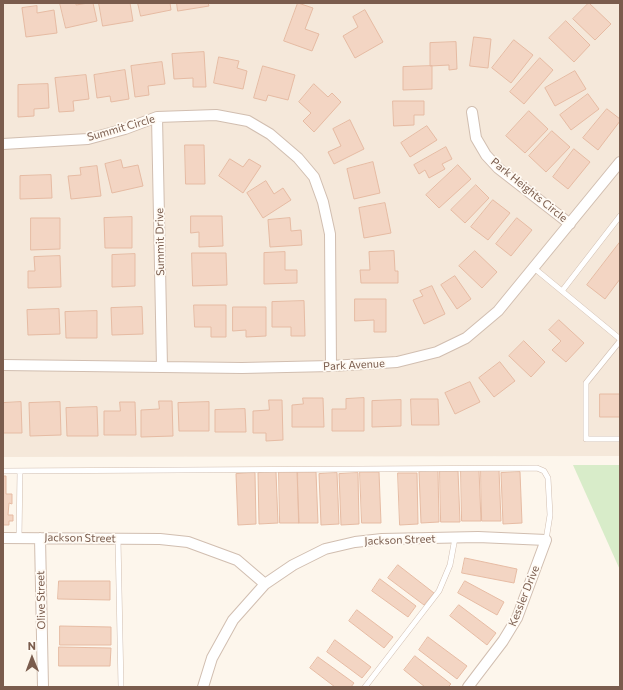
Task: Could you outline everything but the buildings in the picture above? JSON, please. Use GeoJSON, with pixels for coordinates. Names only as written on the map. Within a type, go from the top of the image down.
{"type":"FeatureCollection","features":[{"type":"Feature","properties":{"kind":"street","name":"Park Heights Circle"},"geometry":{"type":"LineString","coordinates":[[472,112],[476,138],[486,155],[498,168],[570,224]]}},
{"type":"Feature","properties":{"kind":"street","name":"Summit Circle"},"geometry":{"type":"LineString","coordinates":[[3,144],[88,139],[125,129],[157,117],[216,115],[248,121],[270,134],[298,158],[314,177],[324,202],[330,234],[331,366]]}},
{"type":"Feature","properties":{"kind":"street","name":"Summit Drive"},"geometry":{"type":"LineString","coordinates":[[157,117],[162,367]]}},
{"type":"Feature","properties":{"kind":"street","name":"Park Avenue"},"geometry":{"type":"LineString","coordinates":[[3,365],[242,368],[331,366],[397,362],[437,352],[466,338],[498,311],[618,168]]}},
{"type":"Feature","properties":{"kind":"street","name":"Jackson Street"},"geometry":{"type":"LineString","coordinates":[[203,687],[212,658],[233,620],[265,584],[293,565],[325,550],[355,542],[382,539],[478,537],[546,540]]}},
{"type":"Feature","properties":{"kind":"street","name":"Jackson Street"},"geometry":{"type":"LineString","coordinates":[[3,538],[160,539],[188,542],[237,560],[265,584]]}},
{"type":"Feature","properties":{"kind":"street","name":"Olive Street"},"geometry":{"type":"LineString","coordinates":[[40,538],[43,687]]}},
{"type":"Feature","properties":{"kind":"street","name":"Kessler Drive"},"geometry":{"type":"LineString","coordinates":[[468,687],[503,641],[517,618],[546,540]]}},
{"type":"Feature","properties":{"kind":"lane"},"geometry":{"type":"LineString","coordinates":[[562,291],[620,216]]}},
{"type":"Feature","properties":{"kind":"lane"},"geometry":{"type":"LineString","coordinates":[[534,268],[620,340],[586,383],[586,439],[620,439]]}},
{"type":"Feature","properties":{"kind":"lane"},"geometry":{"type":"LineString","coordinates":[[3,471],[537,468],[544,471],[548,478],[550,515],[546,540]]}},
{"type":"Feature","properties":{"kind":"lane"},"geometry":{"type":"LineString","coordinates":[[19,538],[20,471]]}},
{"type":"Feature","properties":{"kind":"lane"},"geometry":{"type":"LineString","coordinates":[[365,687],[439,591],[450,565],[455,538]]}},
{"type":"Feature","properties":{"kind":"lane"},"geometry":{"type":"LineString","coordinates":[[118,539],[121,687]]}},
{"type":"Feature","properties":{"kind":"shaded area"},"geometry":{"type":"Polygon","coordinates":[[[3,3],[620,3],[620,456],[3,457],[3,3]]]}},
{"type":"Feature","properties":{"kind":"green space"},"geometry":{"type":"Polygon","coordinates":[[[573,465],[620,465],[620,570],[573,465]]]}}]}
